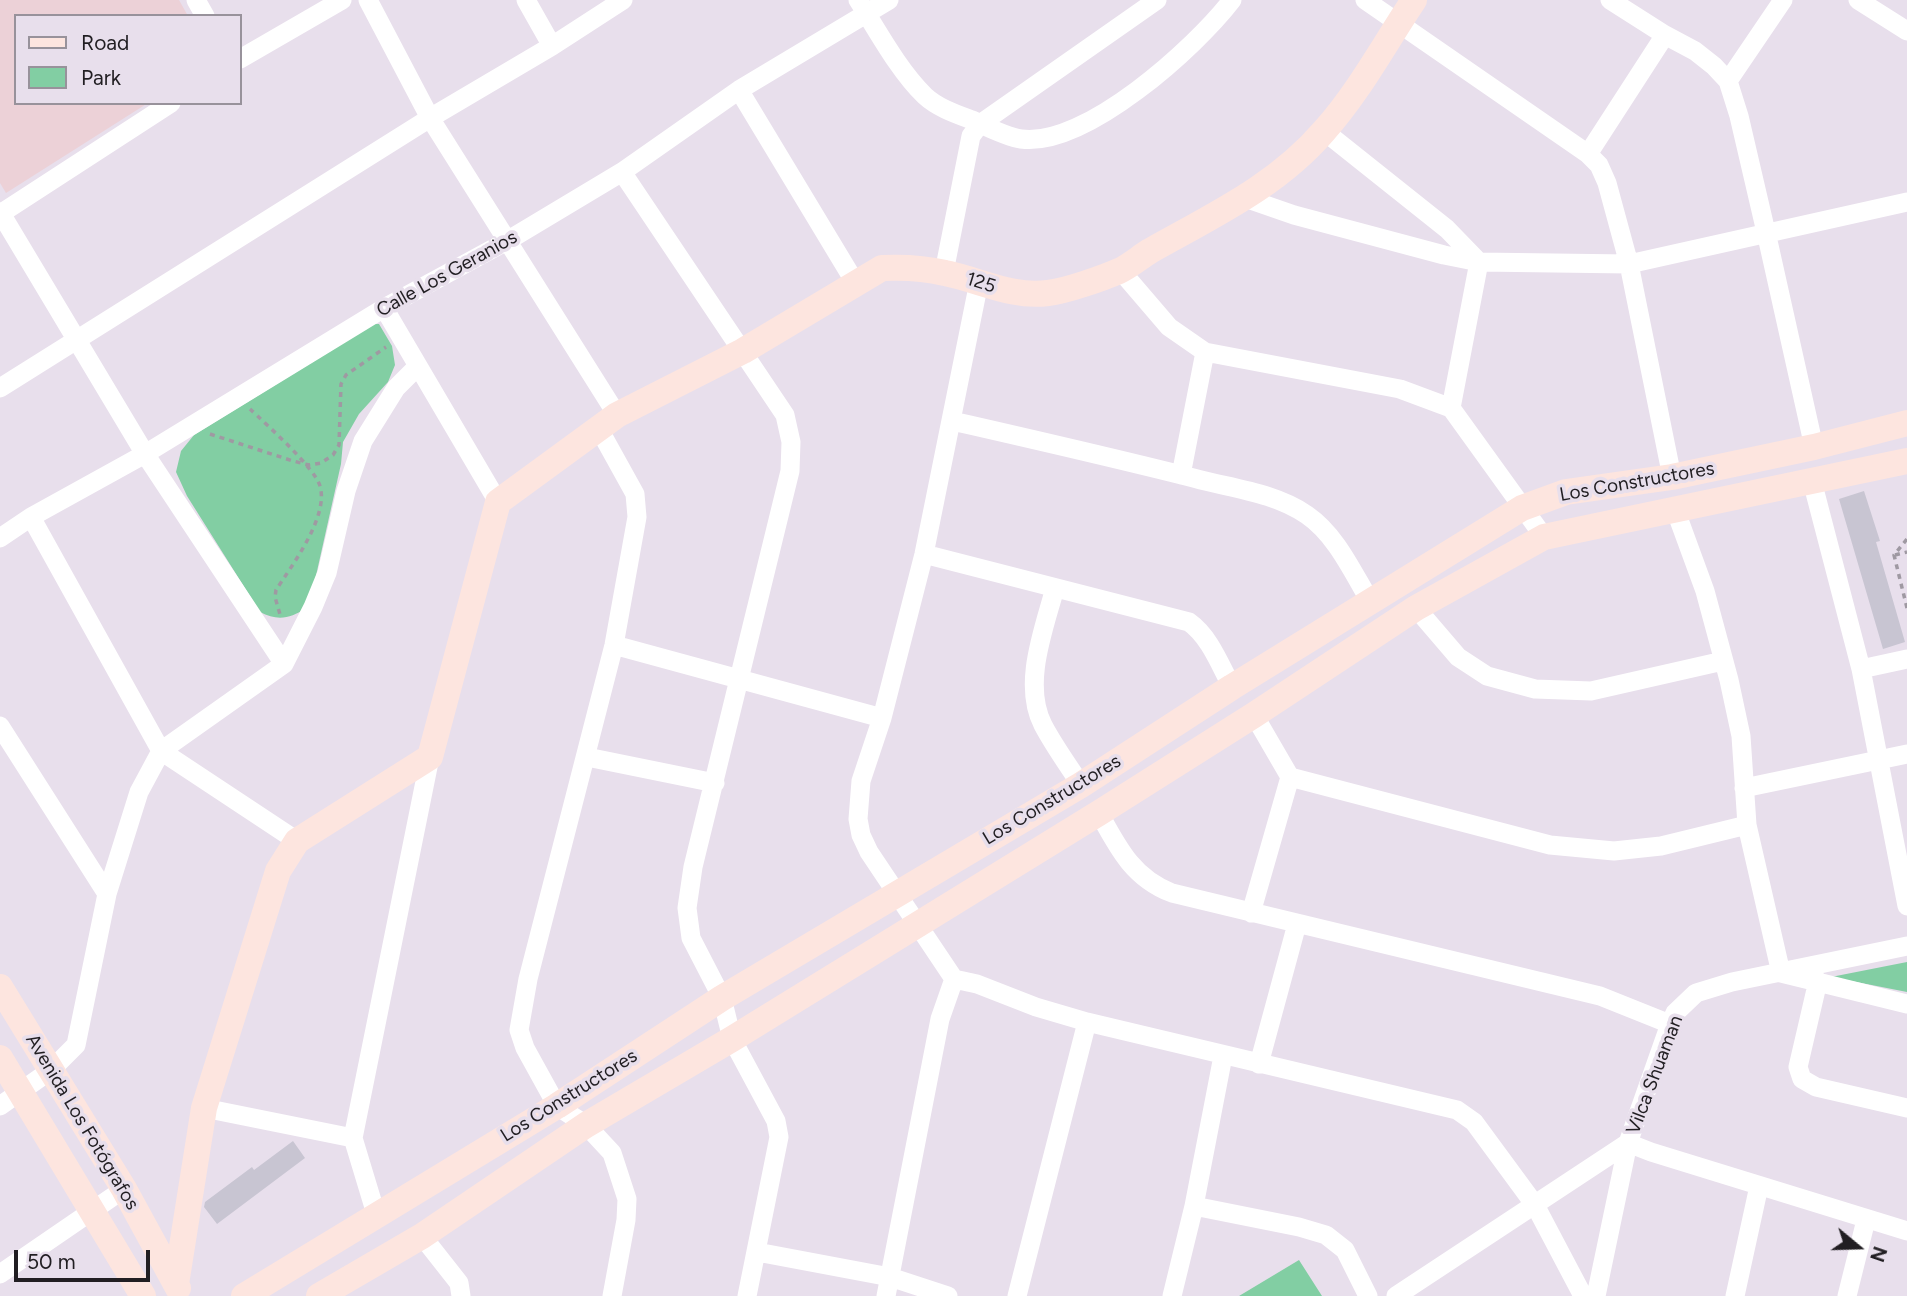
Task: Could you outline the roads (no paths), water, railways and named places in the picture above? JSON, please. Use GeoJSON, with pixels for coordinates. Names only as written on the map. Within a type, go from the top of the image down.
{"type":"FeatureCollection","features":[{"type":"Feature","properties":{"kind":"main road","name":"125"},"geometry":{"type":"LineString","coordinates":[[498,502],[608,422],[743,351],[882,268],[908,267],[944,272],[1024,294],[1050,293],[1121,271],[1149,252],[1215,217],[1281,173],[1324,131],[1414,0]]}},
{"type":"Feature","properties":{"kind":"main road","name":"Los Constructores"},"geometry":{"type":"LineString","coordinates":[[244,1296],[557,1106],[722,998],[1081,785],[1370,600],[1522,508],[1566,492],[1672,477],[1814,447],[1907,423]]}},
{"type":"Feature","properties":{"kind":"main road","name":"Los Constructores"},"geometry":{"type":"LineString","coordinates":[[319,1296],[422,1236],[586,1125],[1099,813],[1416,608],[1544,537],[1907,461]]}},
{"type":"Feature","properties":{"kind":"main road"},"geometry":{"type":"LineString","coordinates":[[179,1290],[204,1108],[278,871],[297,841],[430,757],[498,502]]}},
{"type":"Feature","properties":{"kind":"main road","name":"Avenida Los Fotógrafos"},"geometry":{"type":"LineString","coordinates":[[0,987],[124,1189],[179,1290]]}},
{"type":"Feature","properties":{"kind":"main road"},"geometry":{"type":"LineString","coordinates":[[0,1058],[10,1099],[92,1211],[143,1296]]}},
{"type":"Feature","properties":{"kind":"street"},"geometry":{"type":"LineString","coordinates":[[242,58],[342,0]]}},
{"type":"Feature","properties":{"kind":"street"},"geometry":{"type":"LineString","coordinates":[[368,0],[430,118],[508,241],[608,422],[635,494],[637,517],[614,645],[528,979],[519,1030],[531,1059],[557,1106],[586,1125],[612,1153],[627,1199],[626,1220],[612,1296]]}},
{"type":"Feature","properties":{"kind":"street"},"geometry":{"type":"LineString","coordinates":[[526,0],[552,46]]}},
{"type":"Feature","properties":{"kind":"street"},"geometry":{"type":"LineString","coordinates":[[0,388],[622,0]]}},
{"type":"Feature","properties":{"kind":"street","name":"Calle Los Geranios"},"geometry":{"type":"LineString","coordinates":[[0,538],[31,517],[145,454],[384,308],[508,241],[622,172],[863,7],[889,0]]}},
{"type":"Feature","properties":{"kind":"street"},"geometry":{"type":"LineString","coordinates":[[944,272],[971,136],[980,124],[1157,0]]}},
{"type":"Feature","properties":{"kind":"street"},"geometry":{"type":"LineString","coordinates":[[863,7],[926,97],[944,109],[1021,139],[1062,135],[1117,104],[1170,64],[1215,22],[1232,0]]}},
{"type":"Feature","properties":{"kind":"street"},"geometry":{"type":"LineString","coordinates":[[1365,0],[1588,154],[1599,165],[1607,183],[1629,264],[1672,477]]}},
{"type":"Feature","properties":{"kind":"street"},"geometry":{"type":"LineString","coordinates":[[1610,0],[1695,51],[1728,81],[1739,116],[1814,447]]}},
{"type":"Feature","properties":{"kind":"street"},"geometry":{"type":"LineString","coordinates":[[1728,81],[1783,0]]}},
{"type":"Feature","properties":{"kind":"street"},"geometry":{"type":"LineString","coordinates":[[1858,0],[1907,31]]}},
{"type":"Feature","properties":{"kind":"street"},"geometry":{"type":"LineString","coordinates":[[1588,154],[1665,35]]}},
{"type":"Feature","properties":{"kind":"street"},"geometry":{"type":"LineString","coordinates":[[739,90],[856,284]]}},
{"type":"Feature","properties":{"kind":"street"},"geometry":{"type":"LineString","coordinates":[[168,105],[0,213],[145,454],[284,664]]}},
{"type":"Feature","properties":{"kind":"street"},"geometry":{"type":"LineString","coordinates":[[1324,131],[1447,229],[1479,262]]}},
{"type":"Feature","properties":{"kind":"street"},"geometry":{"type":"LineString","coordinates":[[622,172],[785,415],[791,442],[790,471],[688,888],[688,924],[697,952],[722,998],[732,1038],[769,1105],[779,1137],[747,1296]]}},
{"type":"Feature","properties":{"kind":"street"},"geometry":{"type":"LineString","coordinates":[[1244,198],[1294,215],[1479,262],[1629,264],[1907,202]]}},
{"type":"Feature","properties":{"kind":"street"},"geometry":{"type":"LineString","coordinates":[[1451,408],[1479,262]]}},
{"type":"Feature","properties":{"kind":"street"},"geometry":{"type":"LineString","coordinates":[[1121,271],[1169,327],[1205,352],[1400,389],[1451,408],[1544,537]]}},
{"type":"Feature","properties":{"kind":"street"},"geometry":{"type":"LineString","coordinates":[[979,282],[924,554],[882,718],[861,781],[858,820],[869,852],[954,979],[977,984],[1036,1007],[1087,1022],[1457,1110],[1474,1122],[1535,1205],[1583,1296]]}},
{"type":"Feature","properties":{"kind":"street"},"geometry":{"type":"LineString","coordinates":[[384,308],[498,502]]}},
{"type":"Feature","properties":{"kind":"street"},"geometry":{"type":"LineString","coordinates":[[1181,475],[1205,352]]}},
{"type":"Feature","properties":{"kind":"street"},"geometry":{"type":"LineString","coordinates":[[10,1099],[51,1070],[76,1045],[107,894],[139,792],[161,751],[284,664],[327,573],[346,491],[363,440],[396,388],[418,367]]}},
{"type":"Feature","properties":{"kind":"street"},"geometry":{"type":"LineString","coordinates":[[952,421],[1276,499],[1309,517],[1335,543],[1370,600]]}},
{"type":"Feature","properties":{"kind":"street"},"geometry":{"type":"LineString","coordinates":[[1812,481],[1861,669],[1907,906]]}},
{"type":"Feature","properties":{"kind":"street"},"geometry":{"type":"LineString","coordinates":[[1675,509],[1705,591],[1741,736],[1746,825],[1782,973],[1907,1004]]}},
{"type":"Feature","properties":{"kind":"street"},"geometry":{"type":"LineString","coordinates":[[31,517],[161,751],[297,841]]}},
{"type":"Feature","properties":{"kind":"street"},"geometry":{"type":"LineString","coordinates":[[924,554],[1189,622],[1199,629],[1232,687]]}},
{"type":"Feature","properties":{"kind":"street"},"geometry":{"type":"LineString","coordinates":[[1055,588],[1038,660],[1035,700],[1042,723],[1081,785]]}},
{"type":"Feature","properties":{"kind":"street"},"geometry":{"type":"LineString","coordinates":[[1416,608],[1458,657],[1487,676],[1535,689],[1591,691],[1723,661]]}},
{"type":"Feature","properties":{"kind":"street"},"geometry":{"type":"LineString","coordinates":[[614,645],[882,718]]}},
{"type":"Feature","properties":{"kind":"street"},"geometry":{"type":"LineString","coordinates":[[1861,669],[1907,659]]}},
{"type":"Feature","properties":{"kind":"street"},"geometry":{"type":"LineString","coordinates":[[1254,715],[1290,778],[1550,845],[1614,850],[1661,846],[1746,825]]}},
{"type":"Feature","properties":{"kind":"street"},"geometry":{"type":"LineString","coordinates":[[0,726],[107,894]]}},
{"type":"Feature","properties":{"kind":"street"},"geometry":{"type":"LineString","coordinates":[[1744,788],[1907,754]]}},
{"type":"Feature","properties":{"kind":"street"},"geometry":{"type":"LineString","coordinates":[[376,1214],[353,1138],[430,757]]}},
{"type":"Feature","properties":{"kind":"street"},"geometry":{"type":"LineString","coordinates":[[587,757],[715,783]]}},
{"type":"Feature","properties":{"kind":"street"},"geometry":{"type":"LineString","coordinates":[[1251,913],[1290,778]]}},
{"type":"Feature","properties":{"kind":"street"},"geometry":{"type":"LineString","coordinates":[[1099,813],[1126,858],[1152,886],[1297,925],[1600,996],[1670,1024]]}},
{"type":"Feature","properties":{"kind":"street"},"geometry":{"type":"LineString","coordinates":[[1259,1064],[1297,925]]}},
{"type":"Feature","properties":{"kind":"street","name":"Vilca Shuaman"},"geometry":{"type":"LineString","coordinates":[[1396,1296],[1628,1143],[1670,1024],[1675,1013],[1696,993],[1732,982],[1907,946]]}},
{"type":"Feature","properties":{"kind":"street"},"geometry":{"type":"LineString","coordinates":[[888,1286],[940,1019],[954,979]]}},
{"type":"Feature","properties":{"kind":"street"},"geometry":{"type":"LineString","coordinates":[[1818,981],[1798,1067],[1802,1079],[1816,1087],[1907,1108]]}},
{"type":"Feature","properties":{"kind":"street"},"geometry":{"type":"LineString","coordinates":[[1017,1296],[1087,1022]]}},
{"type":"Feature","properties":{"kind":"street"},"geometry":{"type":"LineString","coordinates":[[1172,1296],[1194,1206],[1223,1056]]}},
{"type":"Feature","properties":{"kind":"street"},"geometry":{"type":"LineString","coordinates":[[204,1108],[353,1138]]}},
{"type":"Feature","properties":{"kind":"street"},"geometry":{"type":"LineString","coordinates":[[1596,1296],[1628,1143],[1907,1231]]}},
{"type":"Feature","properties":{"kind":"street"},"geometry":{"type":"LineString","coordinates":[[1735,1296],[1759,1186]]}},
{"type":"Feature","properties":{"kind":"street"},"geometry":{"type":"LineString","coordinates":[[0,1274],[124,1189]]}},
{"type":"Feature","properties":{"kind":"street"},"geometry":{"type":"LineString","coordinates":[[1194,1206],[1326,1235],[1345,1250],[1368,1296]]}},
{"type":"Feature","properties":{"kind":"street"},"geometry":{"type":"LineString","coordinates":[[1847,1296],[1866,1220]]}},
{"type":"Feature","properties":{"kind":"street"},"geometry":{"type":"LineString","coordinates":[[422,1236],[459,1283],[461,1296]]}},
{"type":"Feature","properties":{"kind":"street"},"geometry":{"type":"LineString","coordinates":[[757,1252],[888,1286],[948,1296]]}}]}
